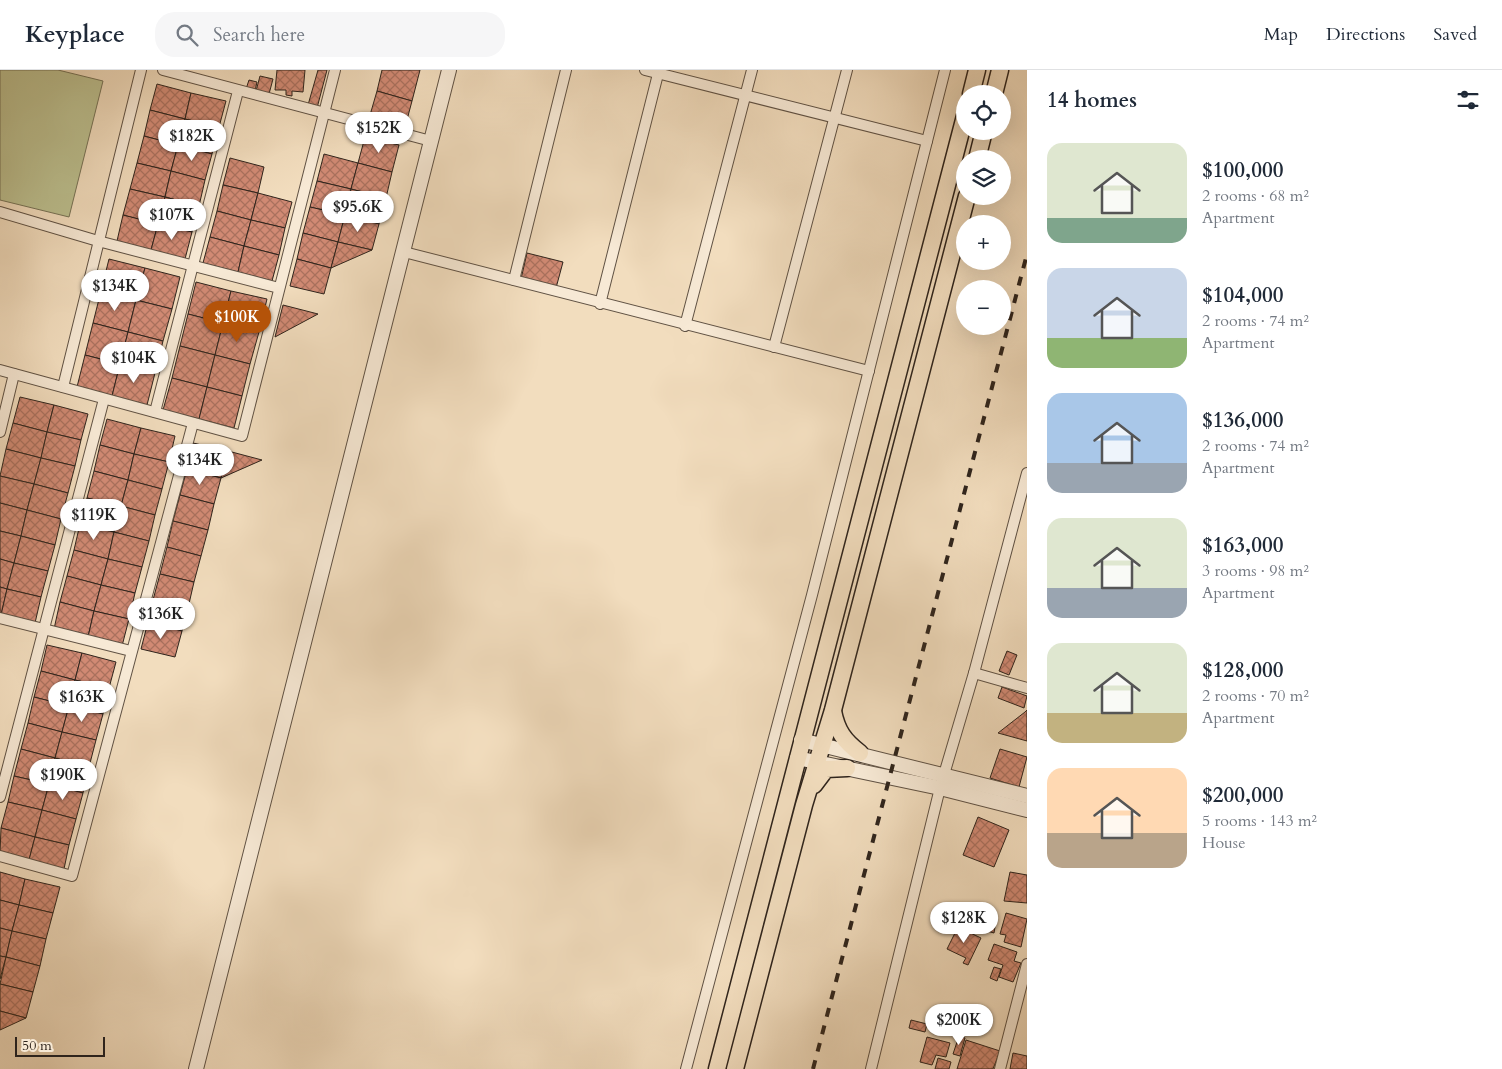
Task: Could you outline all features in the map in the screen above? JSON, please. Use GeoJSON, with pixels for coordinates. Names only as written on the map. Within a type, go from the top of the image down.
{"type":"FeatureCollection","features":[{"type":"Feature","properties":{"kind":"main road"},"geometry":{"type":"LineString","coordinates":[[973,85],[977,70]]}},
{"type":"Feature","properties":{"kind":"main road"},"geometry":{"type":"LineString","coordinates":[[996,85],[1000,70]]}},
{"type":"Feature","properties":{"kind":"main road"},"geometry":{"type":"LineString","coordinates":[[717,1069],[801,740],[959,140]]}},
{"type":"Feature","properties":{"kind":"main road"},"geometry":{"type":"LineString","coordinates":[[735,1069],[804,805],[833,710],[965,205]]}},
{"type":"Feature","properties":{"kind":"main road"},"geometry":{"type":"LineString","coordinates":[[833,710],[836,728],[846,743],[860,753]]}},
{"type":"Feature","properties":{"kind":"main road"},"geometry":{"type":"LineString","coordinates":[[804,805],[818,777],[826,769],[847,768]]}},
{"type":"Feature","properties":{"kind":"street"},"geometry":{"type":"LineString","coordinates":[[63,388],[141,70]]}},
{"type":"Feature","properties":{"kind":"street"},"geometry":{"type":"LineString","coordinates":[[163,70],[431,141]]}},
{"type":"Feature","properties":{"kind":"street"},"geometry":{"type":"LineString","coordinates":[[0,370],[242,436],[335,70]]}},
{"type":"Feature","properties":{"kind":"street"},"geometry":{"type":"LineString","coordinates":[[196,1069],[449,70]]}},
{"type":"Feature","properties":{"kind":"street"},"geometry":{"type":"LineString","coordinates":[[514,280],[566,70]]}},
{"type":"Feature","properties":{"kind":"street"},"geometry":{"type":"LineString","coordinates":[[645,70],[659,72],[927,142]]}},
{"type":"Feature","properties":{"kind":"street"},"geometry":{"type":"LineString","coordinates":[[685,326],[752,70]]}},
{"type":"Feature","properties":{"kind":"street"},"geometry":{"type":"LineString","coordinates":[[774,347],[846,70]]}},
{"type":"Feature","properties":{"kind":"street"},"geometry":{"type":"LineString","coordinates":[[686,1069],[805,623],[945,70]]}},
{"type":"Feature","properties":{"kind":"street"},"geometry":{"type":"LineString","coordinates":[[600,304],[659,72]]}},
{"type":"Feature","properties":{"kind":"street"},"geometry":{"type":"LineString","coordinates":[[155,412],[238,91]]}},
{"type":"Feature","properties":{"kind":"street"},"geometry":{"type":"LineString","coordinates":[[0,212],[98,241],[279,288]]}},
{"type":"Feature","properties":{"kind":"street"},"geometry":{"type":"LineString","coordinates":[[404,252],[685,326],[869,371]]}},
{"type":"Feature","properties":{"kind":"street"},"geometry":{"type":"LineString","coordinates":[[0,432],[14,374]]}},
{"type":"Feature","properties":{"kind":"street"},"geometry":{"type":"LineString","coordinates":[[0,796],[104,399]]}},
{"type":"Feature","properties":{"kind":"street"},"geometry":{"type":"LineString","coordinates":[[0,856],[72,876],[193,423]]}},
{"type":"Feature","properties":{"kind":"street"},"geometry":{"type":"LineString","coordinates":[[871,1069],[942,782],[1022,510],[1027,473]]}},
{"type":"Feature","properties":{"kind":"street"},"geometry":{"type":"LineString","coordinates":[[0,618],[131,651]]}},
{"type":"Feature","properties":{"kind":"street"},"geometry":{"type":"LineString","coordinates":[[974,673],[1027,688]]}},
{"type":"Feature","properties":{"kind":"street"},"geometry":{"type":"LineString","coordinates":[[801,740],[860,753],[1027,810]]}},
{"type":"Feature","properties":{"kind":"street"},"geometry":{"type":"LineString","coordinates":[[797,758],[847,768],[1027,796]]}},
{"type":"Feature","properties":{"kind":"street"},"geometry":{"type":"LineString","coordinates":[[1000,1069],[1027,964]]}},
{"type":"Feature","properties":{"kind":"green space"},"geometry":{"type":"Polygon","coordinates":[[[0,70],[58,70],[103,81],[69,217],[0,200],[0,70]]]}},
{"type":"Feature","properties":{"kind":"building"},"geometry":{"type":"Polygon","coordinates":[[[277,70],[305,70],[303,92],[292,91],[292,96],[286,95],[286,90],[275,90],[277,70]]]}},
{"type":"Feature","properties":{"kind":"building"},"geometry":{"type":"Polygon","coordinates":[[[318,70],[327,70],[317,108],[308,105],[318,70]]]}},
{"type":"Feature","properties":{"kind":"building"},"geometry":{"type":"Polygon","coordinates":[[[382,70],[420,70],[412,101],[377,91],[382,70]]]}},
{"type":"Feature","properties":{"kind":"building"},"geometry":{"type":"Polygon","coordinates":[[[260,76],[273,79],[269,94],[256,91],[260,76]]]}},
{"type":"Feature","properties":{"kind":"building"},"geometry":{"type":"Polygon","coordinates":[[[249,80],[257,82],[255,91],[246,89],[249,80]]]}},
{"type":"Feature","properties":{"kind":"building"},"geometry":{"type":"Polygon","coordinates":[[[157,84],[191,93],[185,119],[150,110],[157,84]]]}},
{"type":"Feature","properties":{"kind":"building"},"geometry":{"type":"Polygon","coordinates":[[[377,91],[412,101],[404,131],[368,122],[377,91]]]}},
{"type":"Feature","properties":{"kind":"building"},"geometry":{"type":"Polygon","coordinates":[[[191,93],[226,101],[219,127],[185,119],[191,93]]]}},
{"type":"Feature","properties":{"kind":"building"},"geometry":{"type":"Polygon","coordinates":[[[150,110],[185,119],[178,145],[144,136],[150,110]]]}},
{"type":"Feature","properties":{"kind":"building"},"geometry":{"type":"Polygon","coordinates":[[[185,119],[219,127],[212,154],[178,145],[185,119]]]}},
{"type":"Feature","properties":{"kind":"building"},"geometry":{"type":"Polygon","coordinates":[[[144,136],[178,145],[171,171],[137,163],[144,136]]]}},
{"type":"Feature","properties":{"kind":"building"},"geometry":{"type":"Polygon","coordinates":[[[365,137],[399,145],[392,172],[358,163],[365,137]]]}},
{"type":"Feature","properties":{"kind":"building"},"geometry":{"type":"Polygon","coordinates":[[[178,145],[212,154],[205,180],[171,171],[178,145]]]}},
{"type":"Feature","properties":{"kind":"building"},"geometry":{"type":"Polygon","coordinates":[[[324,154],[358,163],[351,189],[317,181],[324,154]]]}},
{"type":"Feature","properties":{"kind":"building"},"geometry":{"type":"Polygon","coordinates":[[[230,158],[264,167],[258,193],[223,185],[230,158]]]}},
{"type":"Feature","properties":{"kind":"building"},"geometry":{"type":"Polygon","coordinates":[[[137,163],[171,171],[165,197],[130,189],[137,163]]]}},
{"type":"Feature","properties":{"kind":"building"},"geometry":{"type":"Polygon","coordinates":[[[358,163],[392,172],[386,198],[351,189],[358,163]]]}},
{"type":"Feature","properties":{"kind":"building"},"geometry":{"type":"Polygon","coordinates":[[[171,171],[205,180],[199,206],[165,197],[171,171]]]}},
{"type":"Feature","properties":{"kind":"building"},"geometry":{"type":"Polygon","coordinates":[[[317,181],[351,189],[345,215],[310,207],[317,181]]]}},
{"type":"Feature","properties":{"kind":"building"},"geometry":{"type":"Polygon","coordinates":[[[223,185],[258,193],[251,220],[217,211],[223,185]]]}},
{"type":"Feature","properties":{"kind":"building"},"geometry":{"type":"Polygon","coordinates":[[[130,189],[165,197],[158,224],[123,215],[130,189]]]}},
{"type":"Feature","properties":{"kind":"building"},"geometry":{"type":"Polygon","coordinates":[[[351,189],[386,198],[379,224],[345,215],[351,189]]]}},
{"type":"Feature","properties":{"kind":"building"},"geometry":{"type":"Polygon","coordinates":[[[258,193],[292,202],[285,228],[251,220],[258,193]]]}},
{"type":"Feature","properties":{"kind":"building"},"geometry":{"type":"Polygon","coordinates":[[[165,197],[199,206],[192,232],[158,224],[165,197]]]}},
{"type":"Feature","properties":{"kind":"building"},"geometry":{"type":"Polygon","coordinates":[[[310,207],[345,215],[338,242],[303,233],[310,207]]]}},
{"type":"Feature","properties":{"kind":"building"},"geometry":{"type":"Polygon","coordinates":[[[217,211],[251,220],[244,246],[210,237],[217,211]]]}},
{"type":"Feature","properties":{"kind":"building"},"geometry":{"type":"Polygon","coordinates":[[[123,215],[158,224],[151,250],[117,241],[123,215]]]}},
{"type":"Feature","properties":{"kind":"building"},"geometry":{"type":"Polygon","coordinates":[[[345,215],[379,224],[372,250],[338,242],[345,215]]]}},
{"type":"Feature","properties":{"kind":"building"},"geometry":{"type":"Polygon","coordinates":[[[251,220],[285,228],[279,255],[244,246],[251,220]]]}},
{"type":"Feature","properties":{"kind":"building"},"geometry":{"type":"Polygon","coordinates":[[[158,224],[192,232],[185,259],[151,250],[158,224]]]}},
{"type":"Feature","properties":{"kind":"building"},"geometry":{"type":"Polygon","coordinates":[[[303,233],[338,242],[331,268],[297,259],[303,233]]]}},
{"type":"Feature","properties":{"kind":"building"},"geometry":{"type":"Polygon","coordinates":[[[210,237],[244,246],[238,272],[203,263],[210,237]]]}},
{"type":"Feature","properties":{"kind":"building"},"geometry":{"type":"Polygon","coordinates":[[[338,242],[372,250],[331,268],[338,242]]]}},
{"type":"Feature","properties":{"kind":"building"},"geometry":{"type":"Polygon","coordinates":[[[244,246],[279,255],[272,281],[238,272],[244,246]]]}},
{"type":"Feature","properties":{"kind":"building"},"geometry":{"type":"Polygon","coordinates":[[[527,253],[563,262],[556,288],[521,279],[527,253]]]}},
{"type":"Feature","properties":{"kind":"building"},"geometry":{"type":"Polygon","coordinates":[[[109,259],[145,268],[136,300],[101,291],[109,259]]]}},
{"type":"Feature","properties":{"kind":"building"},"geometry":{"type":"Polygon","coordinates":[[[297,259],[331,268],[324,294],[290,286],[297,259]]]}},
{"type":"Feature","properties":{"kind":"building"},"geometry":{"type":"Polygon","coordinates":[[[145,268],[180,277],[172,309],[136,300],[145,268]]]}},
{"type":"Feature","properties":{"kind":"building"},"geometry":{"type":"Polygon","coordinates":[[[196,282],[231,291],[223,323],[188,314],[196,282]]]}},
{"type":"Feature","properties":{"kind":"building"},"geometry":{"type":"Polygon","coordinates":[[[101,291],[136,300],[128,332],[93,323],[101,291]]]}},
{"type":"Feature","properties":{"kind":"building"},"geometry":{"type":"Polygon","coordinates":[[[231,291],[267,299],[259,332],[223,323],[231,291]]]}},
{"type":"Feature","properties":{"kind":"building"},"geometry":{"type":"Polygon","coordinates":[[[136,300],[172,309],[163,341],[128,332],[136,300]]]}},
{"type":"Feature","properties":{"kind":"building"},"geometry":{"type":"Polygon","coordinates":[[[283,305],[318,314],[275,337],[283,305]]]}},
{"type":"Feature","properties":{"kind":"building"},"geometry":{"type":"Polygon","coordinates":[[[188,314],[223,323],[215,355],[180,346],[188,314]]]}},
{"type":"Feature","properties":{"kind":"building"},"geometry":{"type":"Polygon","coordinates":[[[93,323],[128,332],[120,364],[85,355],[93,323]]]}},
{"type":"Feature","properties":{"kind":"building"},"geometry":{"type":"Polygon","coordinates":[[[223,323],[259,332],[250,364],[215,355],[223,323]]]}},
{"type":"Feature","properties":{"kind":"building"},"geometry":{"type":"Polygon","coordinates":[[[128,332],[163,341],[155,373],[120,364],[128,332]]]}},
{"type":"Feature","properties":{"kind":"building"},"geometry":{"type":"Polygon","coordinates":[[[180,346],[215,355],[207,387],[172,378],[180,346]]]}},
{"type":"Feature","properties":{"kind":"building"},"geometry":{"type":"Polygon","coordinates":[[[85,355],[120,364],[112,396],[77,387],[85,355]]]}},
{"type":"Feature","properties":{"kind":"building"},"geometry":{"type":"Polygon","coordinates":[[[215,355],[250,364],[242,396],[207,387],[215,355]]]}},
{"type":"Feature","properties":{"kind":"building"},"geometry":{"type":"Polygon","coordinates":[[[120,364],[155,373],[147,405],[112,396],[120,364]]]}},
{"type":"Feature","properties":{"kind":"building"},"geometry":{"type":"Polygon","coordinates":[[[172,378],[207,387],[199,419],[163,410],[172,378]]]}},
{"type":"Feature","properties":{"kind":"building"},"geometry":{"type":"Polygon","coordinates":[[[207,387],[242,396],[234,428],[199,419],[207,387]]]}},
{"type":"Feature","properties":{"kind":"building"},"geometry":{"type":"Polygon","coordinates":[[[20,397],[54,405],[47,432],[13,423],[20,397]]]}},
{"type":"Feature","properties":{"kind":"building"},"geometry":{"type":"Polygon","coordinates":[[[54,405],[88,414],[81,440],[47,432],[54,405]]]}},
{"type":"Feature","properties":{"kind":"building"},"geometry":{"type":"Polygon","coordinates":[[[107,419],[141,428],[134,454],[100,445],[107,419]]]}},
{"type":"Feature","properties":{"kind":"building"},"geometry":{"type":"Polygon","coordinates":[[[13,423],[47,432],[41,458],[6,449],[13,423]]]}},
{"type":"Feature","properties":{"kind":"building"},"geometry":{"type":"Polygon","coordinates":[[[141,428],[175,436],[169,462],[134,454],[141,428]]]}},
{"type":"Feature","properties":{"kind":"building"},"geometry":{"type":"Polygon","coordinates":[[[47,432],[81,440],[75,466],[41,458],[47,432]]]}},
{"type":"Feature","properties":{"kind":"building"},"geometry":{"type":"Polygon","coordinates":[[[193,443],[228,451],[221,478],[187,469],[193,443]]]}},
{"type":"Feature","properties":{"kind":"building"},"geometry":{"type":"Polygon","coordinates":[[[100,445],[134,454],[128,480],[94,471],[100,445]]]}},
{"type":"Feature","properties":{"kind":"building"},"geometry":{"type":"Polygon","coordinates":[[[6,449],[41,458],[34,484],[0,476],[6,449]]]}},
{"type":"Feature","properties":{"kind":"building"},"geometry":{"type":"Polygon","coordinates":[[[228,451],[262,460],[221,478],[228,451]]]}},
{"type":"Feature","properties":{"kind":"building"},"geometry":{"type":"Polygon","coordinates":[[[134,454],[169,462],[162,489],[128,480],[134,454]]]}},
{"type":"Feature","properties":{"kind":"building"},"geometry":{"type":"Polygon","coordinates":[[[41,458],[75,466],[68,493],[34,484],[41,458]]]}},
{"type":"Feature","properties":{"kind":"building"},"geometry":{"type":"Polygon","coordinates":[[[187,469],[221,478],[214,504],[180,495],[187,469]]]}},
{"type":"Feature","properties":{"kind":"building"},"geometry":{"type":"Polygon","coordinates":[[[94,471],[128,480],[121,506],[87,498],[94,471]]]}},
{"type":"Feature","properties":{"kind":"building"},"geometry":{"type":"Polygon","coordinates":[[[0,476],[34,484],[27,510],[0,503],[0,476]]]}},
{"type":"Feature","properties":{"kind":"building"},"geometry":{"type":"Polygon","coordinates":[[[128,480],[162,489],[155,515],[121,506],[128,480]]]}},
{"type":"Feature","properties":{"kind":"building"},"geometry":{"type":"Polygon","coordinates":[[[34,484],[68,493],[61,519],[27,510],[34,484]]]}},
{"type":"Feature","properties":{"kind":"building"},"geometry":{"type":"Polygon","coordinates":[[[180,495],[214,504],[208,530],[173,521],[180,495]]]}},
{"type":"Feature","properties":{"kind":"building"},"geometry":{"type":"Polygon","coordinates":[[[87,498],[121,506],[114,532],[80,524],[87,498]]]}},
{"type":"Feature","properties":{"kind":"building"},"geometry":{"type":"Polygon","coordinates":[[[0,503],[27,510],[21,536],[0,531],[0,503]]]}},
{"type":"Feature","properties":{"kind":"building"},"geometry":{"type":"Polygon","coordinates":[[[121,506],[155,515],[149,541],[114,532],[121,506]]]}},
{"type":"Feature","properties":{"kind":"building"},"geometry":{"type":"Polygon","coordinates":[[[27,510],[61,519],[55,545],[21,536],[27,510]]]}},
{"type":"Feature","properties":{"kind":"building"},"geometry":{"type":"Polygon","coordinates":[[[173,521],[208,530],[201,556],[167,547],[173,521]]]}},
{"type":"Feature","properties":{"kind":"building"},"geometry":{"type":"Polygon","coordinates":[[[80,524],[114,532],[108,559],[74,550],[80,524]]]}},
{"type":"Feature","properties":{"kind":"building"},"geometry":{"type":"Polygon","coordinates":[[[0,531],[21,536],[14,563],[0,559],[0,531]]]}},
{"type":"Feature","properties":{"kind":"building"},"geometry":{"type":"Polygon","coordinates":[[[114,532],[149,541],[142,567],[108,559],[114,532]]]}},
{"type":"Feature","properties":{"kind":"building"},"geometry":{"type":"Polygon","coordinates":[[[21,536],[55,545],[48,571],[14,563],[21,536]]]}},
{"type":"Feature","properties":{"kind":"building"},"geometry":{"type":"Polygon","coordinates":[[[167,547],[201,556],[194,582],[160,574],[167,547]]]}},
{"type":"Feature","properties":{"kind":"building"},"geometry":{"type":"Polygon","coordinates":[[[74,550],[108,559],[101,585],[67,576],[74,550]]]}},
{"type":"Feature","properties":{"kind":"building"},"geometry":{"type":"Polygon","coordinates":[[[0,559],[14,563],[7,589],[0,587],[0,559]]]}},
{"type":"Feature","properties":{"kind":"building"},"geometry":{"type":"Polygon","coordinates":[[[108,559],[142,567],[135,593],[101,585],[108,559]]]}},
{"type":"Feature","properties":{"kind":"building"},"geometry":{"type":"Polygon","coordinates":[[[14,563],[48,571],[41,597],[7,589],[14,563]]]}},
{"type":"Feature","properties":{"kind":"building"},"geometry":{"type":"Polygon","coordinates":[[[160,574],[194,582],[188,608],[153,600],[160,574]]]}},
{"type":"Feature","properties":{"kind":"building"},"geometry":{"type":"Polygon","coordinates":[[[67,576],[101,585],[94,611],[60,602],[67,576]]]}},
{"type":"Feature","properties":{"kind":"building"},"geometry":{"type":"Polygon","coordinates":[[[101,585],[135,593],[129,619],[94,611],[101,585]]]}},
{"type":"Feature","properties":{"kind":"building"},"geometry":{"type":"Polygon","coordinates":[[[0,587],[7,589],[1,615],[0,615],[0,587]]]}},
{"type":"Feature","properties":{"kind":"building"},"geometry":{"type":"Polygon","coordinates":[[[7,589],[41,597],[35,623],[1,615],[7,589]]]}},
{"type":"Feature","properties":{"kind":"building"},"geometry":{"type":"Polygon","coordinates":[[[153,600],[188,608],[182,631],[148,622],[153,600]]]}},
{"type":"Feature","properties":{"kind":"building"},"geometry":{"type":"Polygon","coordinates":[[[60,602],[94,611],[88,637],[54,629],[60,602]]]}},
{"type":"Feature","properties":{"kind":"building"},"geometry":{"type":"Polygon","coordinates":[[[94,611],[129,619],[122,646],[88,637],[94,611]]]}},
{"type":"Feature","properties":{"kind":"building"},"geometry":{"type":"Polygon","coordinates":[[[148,622],[182,631],[175,657],[141,649],[148,622]]]}},
{"type":"Feature","properties":{"kind":"building"},"geometry":{"type":"Polygon","coordinates":[[[47,645],[82,653],[75,680],[41,671],[47,645]]]}},
{"type":"Feature","properties":{"kind":"building"},"geometry":{"type":"Polygon","coordinates":[[[1007,651],[1017,655],[1009,675],[999,671],[1007,651]]]}},
{"type":"Feature","properties":{"kind":"building"},"geometry":{"type":"Polygon","coordinates":[[[82,653],[116,662],[109,688],[75,680],[82,653]]]}},
{"type":"Feature","properties":{"kind":"building"},"geometry":{"type":"Polygon","coordinates":[[[41,671],[75,680],[69,706],[34,697],[41,671]]]}},
{"type":"Feature","properties":{"kind":"building"},"geometry":{"type":"Polygon","coordinates":[[[75,680],[109,688],[103,714],[69,706],[75,680]]]}},
{"type":"Feature","properties":{"kind":"building"},"geometry":{"type":"Polygon","coordinates":[[[1002,687],[1027,696],[1024,708],[998,698],[1002,687]]]}},
{"type":"Feature","properties":{"kind":"building"},"geometry":{"type":"Polygon","coordinates":[[[34,697],[69,706],[62,732],[28,723],[34,697]]]}},
{"type":"Feature","properties":{"kind":"building"},"geometry":{"type":"Polygon","coordinates":[[[69,706],[103,714],[96,740],[62,732],[69,706]]]}},
{"type":"Feature","properties":{"kind":"building"},"geometry":{"type":"Polygon","coordinates":[[[1027,710],[1027,741],[998,733],[1025,712],[1027,710]]]}},
{"type":"Feature","properties":{"kind":"building"},"geometry":{"type":"Polygon","coordinates":[[[28,723],[62,732],[55,758],[21,749],[28,723]]]}},
{"type":"Feature","properties":{"kind":"building"},"geometry":{"type":"Polygon","coordinates":[[[62,732],[96,740],[89,767],[55,758],[62,732]]]}},
{"type":"Feature","properties":{"kind":"building"},"geometry":{"type":"Polygon","coordinates":[[[21,749],[55,758],[49,784],[14,776],[21,749]]]}},
{"type":"Feature","properties":{"kind":"building"},"geometry":{"type":"Polygon","coordinates":[[[1000,749],[1027,757],[1019,787],[990,778],[1000,749]]]}},
{"type":"Feature","properties":{"kind":"building"},"geometry":{"type":"Polygon","coordinates":[[[55,758],[89,767],[83,793],[49,784],[55,758]]]}},
{"type":"Feature","properties":{"kind":"building"},"geometry":{"type":"Polygon","coordinates":[[[14,776],[49,784],[42,810],[8,802],[14,776]]]}},
{"type":"Feature","properties":{"kind":"building"},"geometry":{"type":"Polygon","coordinates":[[[49,784],[83,793],[76,819],[42,810],[49,784]]]}},
{"type":"Feature","properties":{"kind":"building"},"geometry":{"type":"Polygon","coordinates":[[[8,802],[42,810],[35,837],[1,828],[8,802]]]}},
{"type":"Feature","properties":{"kind":"building"},"geometry":{"type":"Polygon","coordinates":[[[42,810],[76,819],[69,845],[35,837],[42,810]]]}},
{"type":"Feature","properties":{"kind":"building"},"geometry":{"type":"Polygon","coordinates":[[[978,817],[1009,830],[994,867],[963,855],[978,817]]]}},
{"type":"Feature","properties":{"kind":"building"},"geometry":{"type":"Polygon","coordinates":[[[1,828],[35,837],[29,860],[0,853],[1,828]]]}},
{"type":"Feature","properties":{"kind":"building"},"geometry":{"type":"Polygon","coordinates":[[[35,837],[69,845],[64,869],[29,860],[35,837]]]}},
{"type":"Feature","properties":{"kind":"building"},"geometry":{"type":"Polygon","coordinates":[[[0,872],[25,879],[19,905],[0,900],[0,872]]]}},
{"type":"Feature","properties":{"kind":"building"},"geometry":{"type":"Polygon","coordinates":[[[1010,872],[1027,875],[1027,903],[1004,901],[1010,872]]]}},
{"type":"Feature","properties":{"kind":"building"},"geometry":{"type":"Polygon","coordinates":[[[25,879],[60,887],[53,913],[19,905],[25,879]]]}},
{"type":"Feature","properties":{"kind":"building"},"geometry":{"type":"Polygon","coordinates":[[[0,900],[19,905],[12,931],[0,928],[0,900]]]}},
{"type":"Feature","properties":{"kind":"building"},"geometry":{"type":"Polygon","coordinates":[[[19,905],[53,913],[46,939],[12,931],[19,905]]]}},
{"type":"Feature","properties":{"kind":"building"},"geometry":{"type":"Polygon","coordinates":[[[1006,913],[1027,919],[1021,947],[1004,942],[1006,935],[1000,934],[1006,913]]]}},
{"type":"Feature","properties":{"kind":"building"},"geometry":{"type":"Polygon","coordinates":[[[988,920],[996,921],[994,933],[987,931],[988,920]]]}},
{"type":"Feature","properties":{"kind":"building"},"geometry":{"type":"Polygon","coordinates":[[[958,927],[981,938],[968,965],[963,963],[966,958],[947,949],[958,927]]]}},
{"type":"Feature","properties":{"kind":"building"},"geometry":{"type":"Polygon","coordinates":[[[0,928],[12,931],[6,957],[0,956],[0,928]]]}},
{"type":"Feature","properties":{"kind":"building"},"geometry":{"type":"Polygon","coordinates":[[[12,931],[46,939],[40,966],[6,957],[12,931]]]}},
{"type":"Feature","properties":{"kind":"building"},"geometry":{"type":"Polygon","coordinates":[[[994,944],[1017,952],[1014,961],[1021,963],[1013,982],[999,977],[1003,965],[988,960],[994,944]]]}},
{"type":"Feature","properties":{"kind":"building"},"geometry":{"type":"Polygon","coordinates":[[[0,956],[6,957],[0,979],[0,956]]]}},
{"type":"Feature","properties":{"kind":"building"},"geometry":{"type":"Polygon","coordinates":[[[6,957],[40,966],[33,992],[0,984],[6,957]]]}},
{"type":"Feature","properties":{"kind":"building"},"geometry":{"type":"Polygon","coordinates":[[[994,967],[1001,969],[997,981],[990,978],[994,967]]]}},
{"type":"Feature","properties":{"kind":"building"},"geometry":{"type":"Polygon","coordinates":[[[0,984],[33,992],[26,1018],[0,1011],[0,984]]]}},
{"type":"Feature","properties":{"kind":"building"},"geometry":{"type":"Polygon","coordinates":[[[0,1011],[26,1018],[0,1030],[0,1011]]]}},
{"type":"Feature","properties":{"kind":"building"},"geometry":{"type":"Polygon","coordinates":[[[911,1020],[927,1024],[925,1032],[909,1028],[911,1020]]]}},
{"type":"Feature","properties":{"kind":"building"},"geometry":{"type":"Polygon","coordinates":[[[959,1036],[965,1038],[960,1056],[953,1054],[959,1036]]]}},
{"type":"Feature","properties":{"kind":"building"},"geometry":{"type":"Polygon","coordinates":[[[927,1037],[950,1043],[946,1057],[936,1055],[932,1065],[920,1062],[927,1037]]]}},
{"type":"Feature","properties":{"kind":"building"},"geometry":{"type":"Polygon","coordinates":[[[966,1040],[1000,1051],[993,1069],[957,1069],[966,1040]]]}},
{"type":"Feature","properties":{"kind":"building"},"geometry":{"type":"Polygon","coordinates":[[[1013,1053],[1027,1056],[1027,1069],[1010,1069],[1013,1053]]]}},
{"type":"Feature","properties":{"kind":"building"},"geometry":{"type":"Polygon","coordinates":[[[938,1058],[951,1062],[949,1069],[935,1069],[938,1058]]]}},
{"type":"Feature","properties":{"kind":"railway"},"geometry":{"type":"LineString","coordinates":[[813,1069],[1027,254]]}}]}
